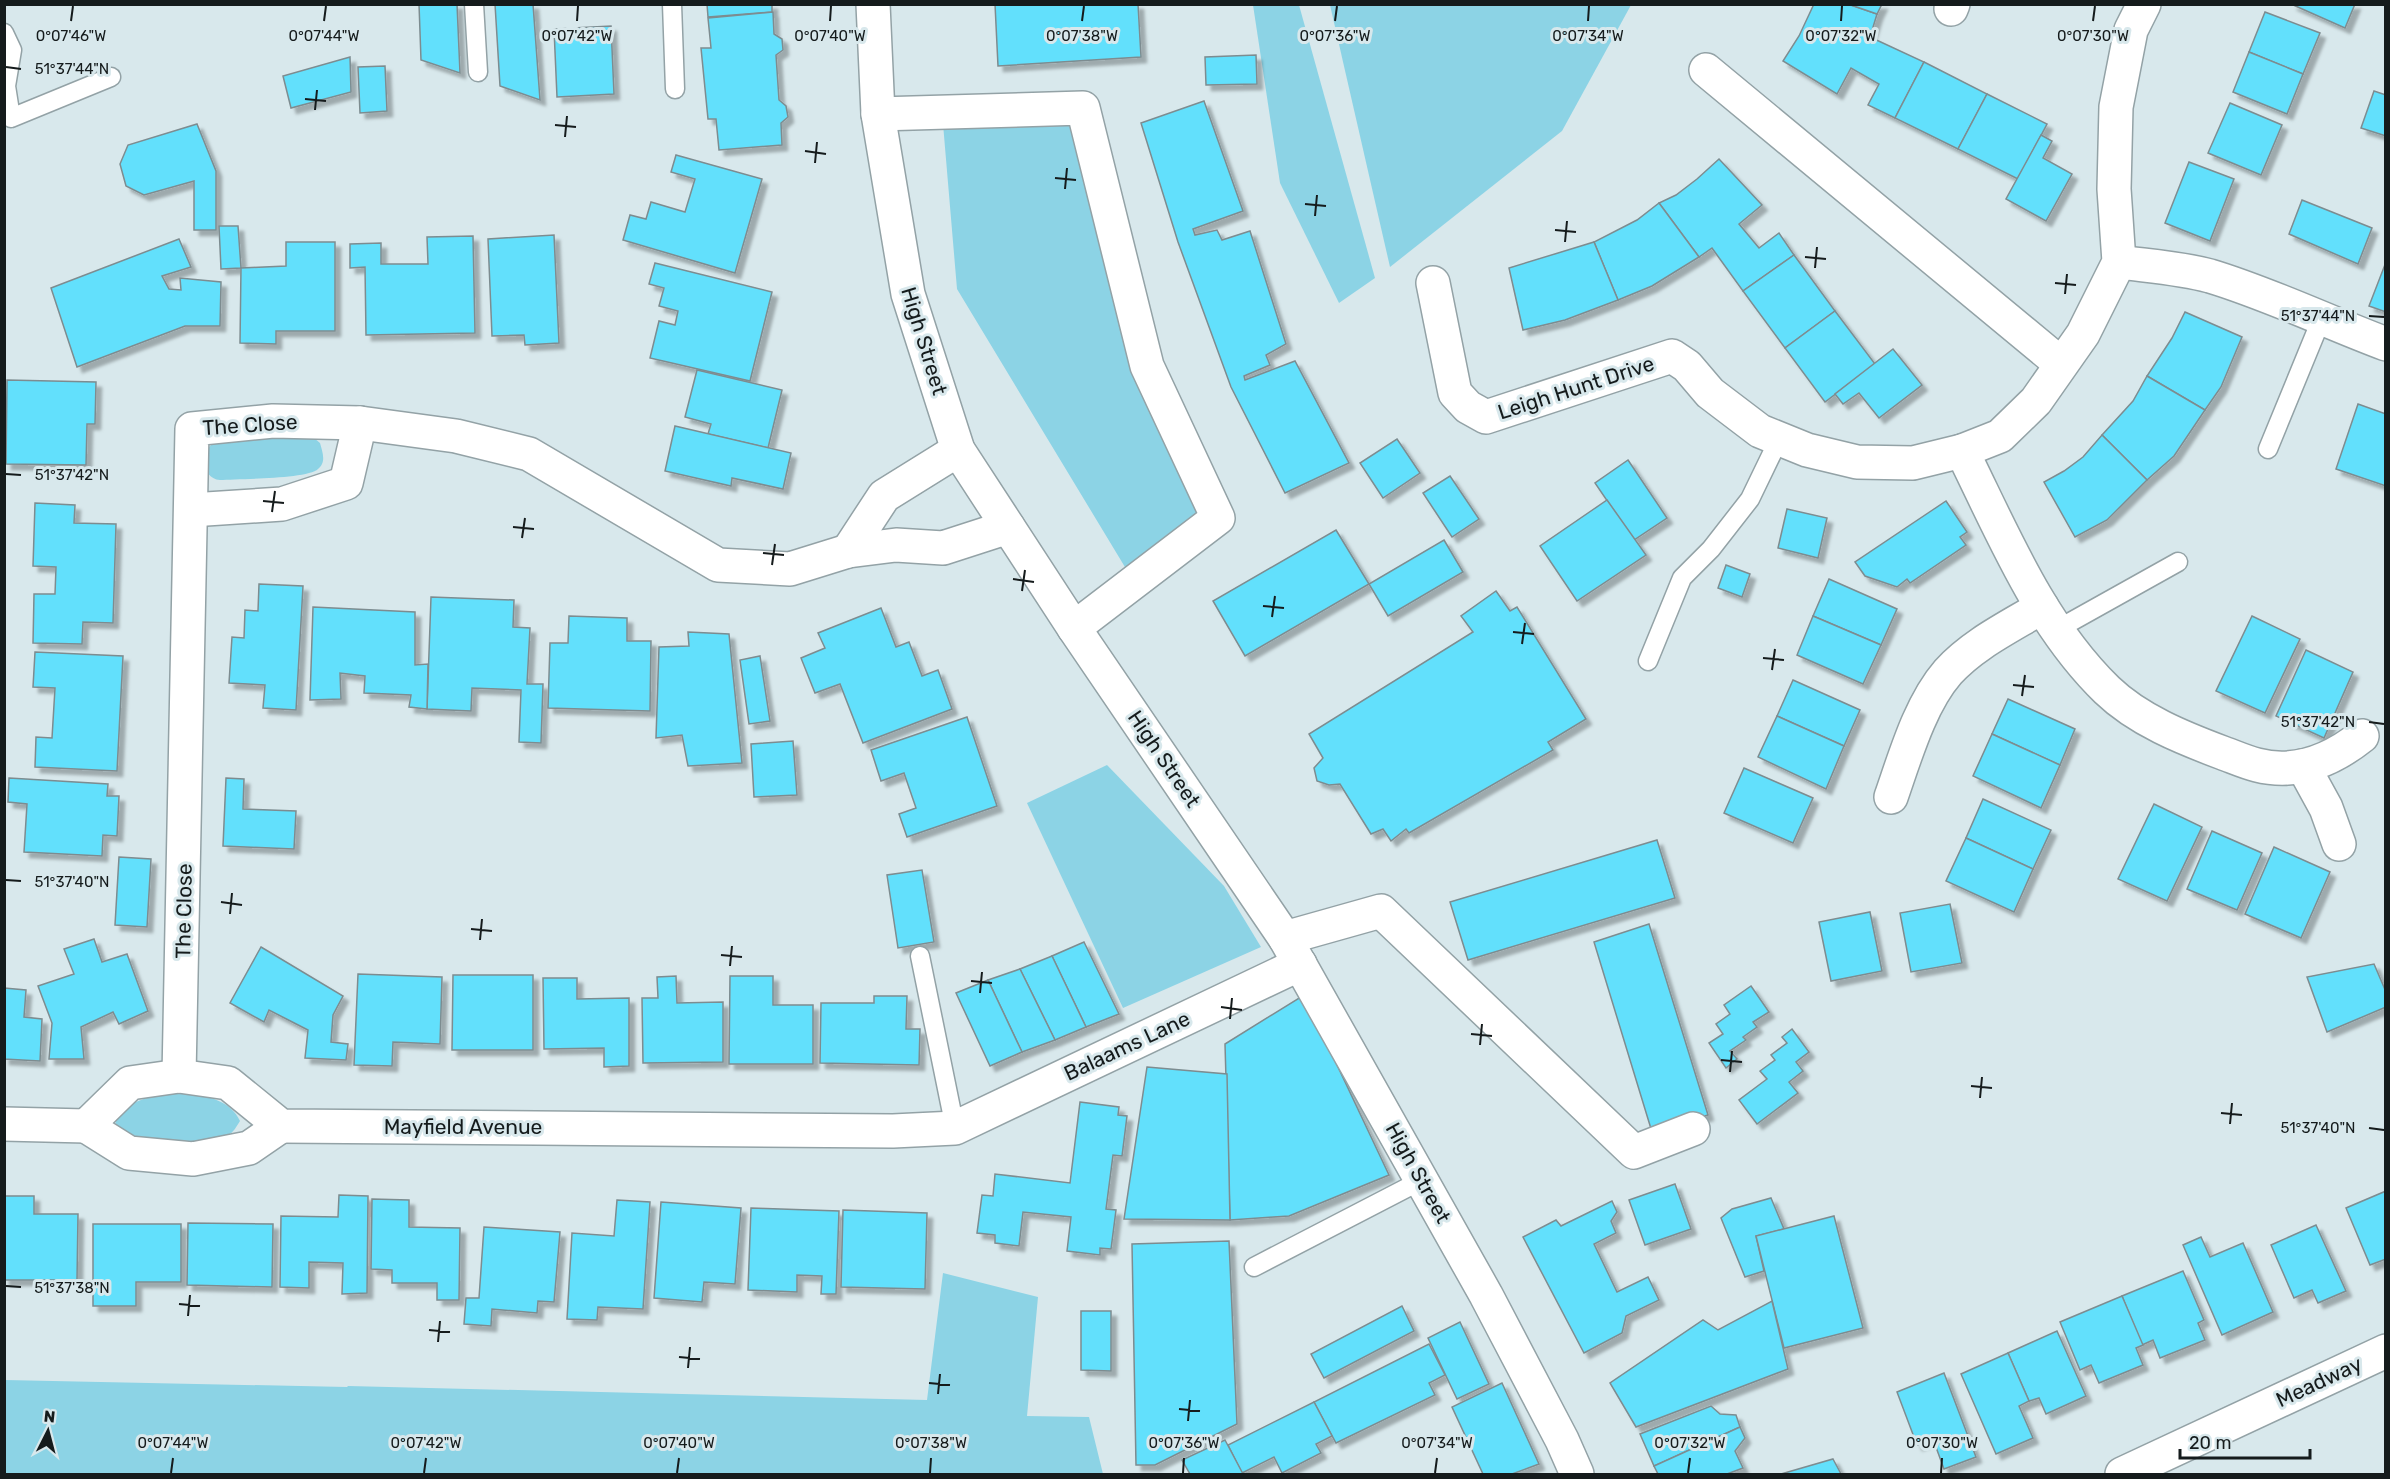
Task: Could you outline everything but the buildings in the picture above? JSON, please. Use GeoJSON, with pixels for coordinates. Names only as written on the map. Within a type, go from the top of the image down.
{"type":"FeatureCollection","features":[{"type":"Feature","properties":{"kind":"street","name":"High Street"},"geometry":{"type":"LineString","coordinates":[[873,4],[878,114],[908,294],[958,450],[1074,628],[1293,951],[1486,1295],[1569,1472]]}},
{"type":"Feature","properties":{"kind":"street"},"geometry":{"type":"LineString","coordinates":[[2143,5],[2131,30],[2116,107],[2114,189],[2119,262],[2207,275],[2249,289],[2385,344]]}},
{"type":"Feature","properties":{"kind":"street"},"geometry":{"type":"LineString","coordinates":[[1706,70],[2061,364]]}},
{"type":"Feature","properties":{"kind":"street"},"geometry":{"type":"LineString","coordinates":[[878,114],[1083,108],[1147,366],[1218,518],[1074,628]]}},
{"type":"Feature","properties":{"kind":"street","name":"Leigh Hunt Drive"},"geometry":{"type":"LineString","coordinates":[[1433,283],[1455,393],[1468,407],[1486,417],[1672,356],[1687,366],[1710,393],[1760,431],[1807,450],[1857,462],[1913,463],[1962,451],[2000,436],[2036,401],[2083,334],[2119,262]]}},
{"type":"Feature","properties":{"kind":"street","name":"The Close"},"geometry":{"type":"LineString","coordinates":[[179,1076],[192,429],[273,421],[360,423],[456,436],[529,454],[718,565],[790,569],[848,551],[896,545],[943,548],[1008,526]]}},
{"type":"Feature","properties":{"kind":"street"},"geometry":{"type":"LineString","coordinates":[[191,510],[282,504],[346,483],[360,423]]}},
{"type":"Feature","properties":{"kind":"street"},"geometry":{"type":"LineString","coordinates":[[848,551],[884,496],[958,450]]}},
{"type":"Feature","properties":{"kind":"street"},"geometry":{"type":"LineString","coordinates":[[1962,451],[2029,586],[2050,618],[2071,649],[2108,691],[2140,715],[2177,734],[2258,765],[2281,768],[2303,766],[2321,761],[2342,752],[2362,736]]}},
{"type":"Feature","properties":{"kind":"street"},"geometry":{"type":"LineString","coordinates":[[1891,797],[1905,755],[1931,696],[1948,671],[1973,649],[2050,618]]}},
{"type":"Feature","properties":{"kind":"street"},"geometry":{"type":"LineString","coordinates":[[2303,766],[2326,808],[2339,844]]}},
{"type":"Feature","properties":{"kind":"street","name":"Balaams Lane"},"geometry":{"type":"LineString","coordinates":[[955,1128],[1293,951],[1381,911],[1634,1152],[1693,1129]]}},
{"type":"Feature","properties":{"kind":"street"},"geometry":{"type":"LineString","coordinates":[[4,1124],[86,1126],[129,1153],[193,1160],[249,1148],[281,1126],[228,1083],[179,1076],[130,1083],[86,1126]]}},
{"type":"Feature","properties":{"kind":"street","name":"Mayfield Avenue"},"geometry":{"type":"LineString","coordinates":[[281,1126],[882,1131],[955,1128]]}},
{"type":"Feature","properties":{"kind":"street","name":"Meadway"},"geometry":{"type":"LineString","coordinates":[[2122,1474],[2385,1351]]}},
{"type":"Feature","properties":{"kind":"lane"},"geometry":{"type":"LineString","coordinates":[[474,4],[478,72]]}},
{"type":"Feature","properties":{"kind":"lane"},"geometry":{"type":"LineString","coordinates":[[672,4],[675,89]]}},
{"type":"Feature","properties":{"kind":"lane"},"geometry":{"type":"LineString","coordinates":[[4,33],[12,50],[6,86],[11,118],[111,77]]}},
{"type":"Feature","properties":{"kind":"lane"},"geometry":{"type":"LineString","coordinates":[[2268,449],[2321,320]]}},
{"type":"Feature","properties":{"kind":"lane"},"geometry":{"type":"LineString","coordinates":[[1648,661],[1682,578],[1711,549],[1750,499],[1779,439]]}},
{"type":"Feature","properties":{"kind":"lane"},"geometry":{"type":"LineString","coordinates":[[2050,618],[2178,562]]}},
{"type":"Feature","properties":{"kind":"lane"},"geometry":{"type":"LineString","coordinates":[[920,956],[955,1128]]}},
{"type":"Feature","properties":{"kind":"lane"},"geometry":{"type":"LineString","coordinates":[[1254,1267],[1422,1180]]}},
{"type":"Feature","properties":{"kind":"shaded area"},"geometry":{"type":"Polygon","coordinates":[[[1330,4],[1631,5],[1562,131],[1390,267],[1330,4]]]}},
{"type":"Feature","properties":{"kind":"shaded area"},"geometry":{"type":"Polygon","coordinates":[[[1253,5],[1299,5],[1375,278],[1339,303],[1280,183],[1253,5]]]}},
{"type":"Feature","properties":{"kind":"shaded area"},"geometry":{"type":"Polygon","coordinates":[[[1083,108],[1147,366],[1218,518],[1134,582],[957,289],[942,112],[1083,108]]]}},
{"type":"Feature","properties":{"kind":"shaded area"},"geometry":{"type":"Polygon","coordinates":[[[263,437],[314,438],[320,443],[323,456],[321,466],[312,472],[287,477],[220,480],[209,474],[206,469],[205,456],[207,450],[216,441],[263,437]]]}},
{"type":"Feature","properties":{"kind":"shaded area"},"geometry":{"type":"Polygon","coordinates":[[[1107,765],[1224,886],[1261,947],[1123,1008],[1027,803],[1107,765]]]}},
{"type":"Feature","properties":{"kind":"shaded area"},"geometry":{"type":"Polygon","coordinates":[[[191,1092],[219,1101],[231,1109],[240,1121],[233,1131],[216,1139],[170,1142],[139,1137],[116,1125],[115,1117],[140,1100],[170,1093],[191,1092]]]}},
{"type":"Feature","properties":{"kind":"shaded area"},"geometry":{"type":"Polygon","coordinates":[[[943,1273],[1038,1297],[1027,1416],[1089,1417],[1103,1474],[5,1474],[5,1380],[927,1400],[943,1273]]]}}]}
